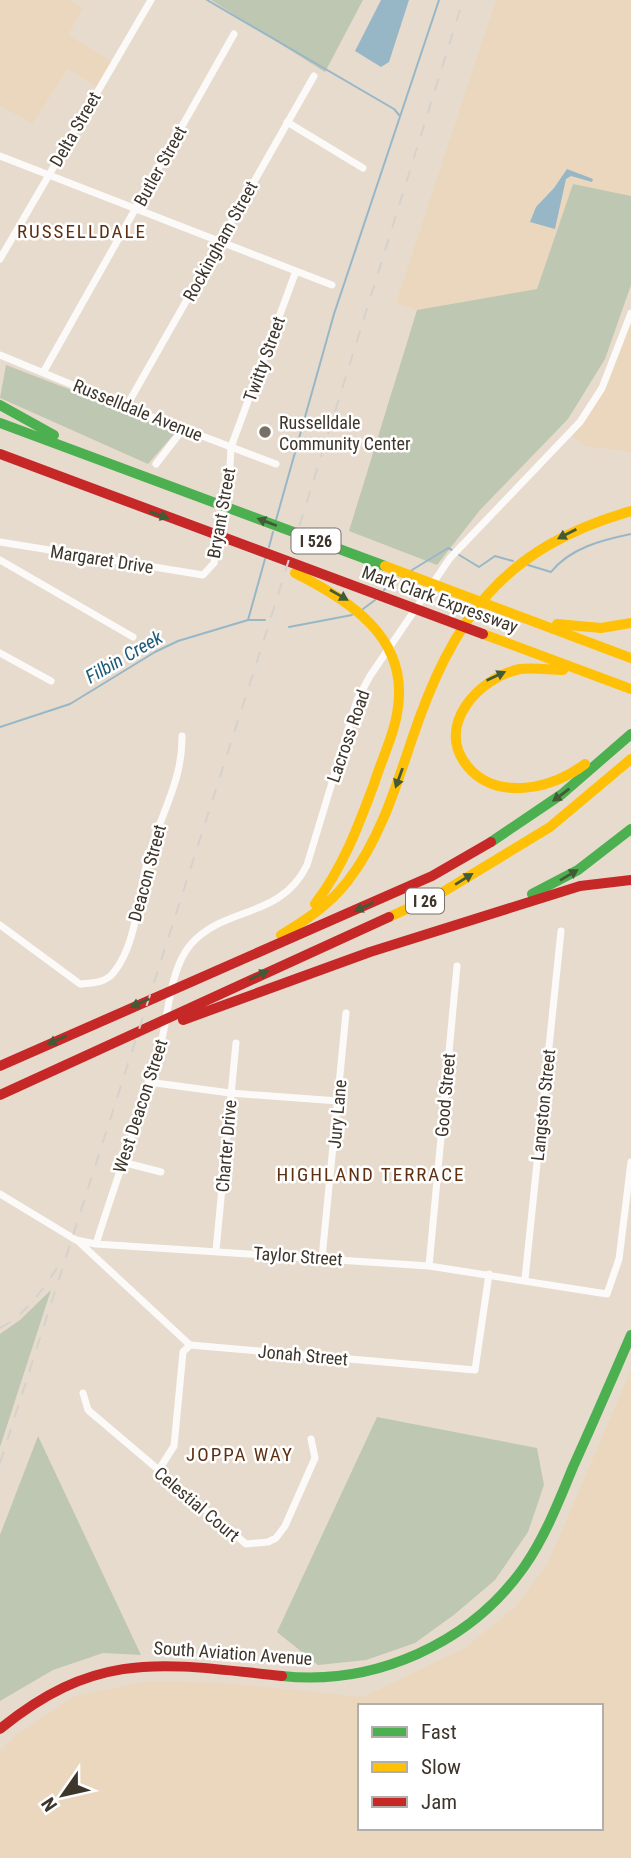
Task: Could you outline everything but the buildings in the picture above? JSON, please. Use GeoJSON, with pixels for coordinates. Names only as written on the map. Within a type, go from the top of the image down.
{"type":"FeatureCollection","features":[{"type":"Feature","properties":{"kind":"main road"},"geometry":{"type":"LineString","coordinates":[[0,405],[118,467]]}},
{"type":"Feature","properties":{"kind":"main road","name":"Mark Clark Expressway"},"geometry":{"type":"LineString","coordinates":[[0,423],[631,658]]}},
{"type":"Feature","properties":{"kind":"main road","name":"Mark Clark Expressway"},"geometry":{"type":"LineString","coordinates":[[0,454],[631,689]]}},
{"type":"Feature","properties":{"kind":"main road"},"geometry":{"type":"LineString","coordinates":[[0,462],[71,482]]}},
{"type":"Feature","properties":{"kind":"main road"},"geometry":{"type":"LineString","coordinates":[[263,943],[305,921],[330,900],[358,866],[384,816],[446,652],[487,593],[521,561],[560,537],[631,510]]}},
{"type":"Feature","properties":{"kind":"main road"},"geometry":{"type":"LineString","coordinates":[[211,534],[330,590],[365,615],[379,631],[394,665],[400,694],[395,721],[352,848],[342,866],[310,909],[238,960]]}},
{"type":"Feature","properties":{"kind":"main road"},"geometry":{"type":"LineString","coordinates":[[514,614],[584,628],[631,623]]}},
{"type":"Feature","properties":{"kind":"main road"},"geometry":{"type":"LineString","coordinates":[[601,678],[542,667],[508,670],[491,677],[471,693],[461,707],[456,727],[460,752],[477,775],[496,785],[519,788],[547,786],[568,777],[631,732]]}},
{"type":"Feature","properties":{"kind":"main road","name":"I 26"},"geometry":{"type":"LineString","coordinates":[[0,1066],[210,972],[339,919],[466,858],[560,796],[631,732]]}},
{"type":"Feature","properties":{"kind":"main road","name":"I 26"},"geometry":{"type":"LineString","coordinates":[[0,1095],[90,1051],[438,895],[550,827],[631,759]]}},
{"type":"Feature","properties":{"kind":"main road"},"geometry":{"type":"LineString","coordinates":[[463,924],[562,880],[631,829]]}},
{"type":"Feature","properties":{"kind":"main road"},"geometry":{"type":"LineString","coordinates":[[114,1041],[194,1016],[334,964],[580,886],[631,880]]}},
{"type":"Feature","properties":{"kind":"main road","name":"South Aviation Avenue"},"geometry":{"type":"LineString","coordinates":[[0,1729],[30,1705],[60,1688],[121,1668],[171,1664],[289,1676],[340,1675],[393,1664],[429,1649],[457,1633],[510,1586],[539,1544],[631,1335]]}},
{"type":"Feature","properties":{"kind":"street","name":"Delta Street"},"geometry":{"type":"LineString","coordinates":[[0,259],[151,0]]}},
{"type":"Feature","properties":{"kind":"street","name":"Butler Street"},"geometry":{"type":"LineString","coordinates":[[44,371],[234,34]]}},
{"type":"Feature","properties":{"kind":"street","name":"Rockingham Street"},"geometry":{"type":"LineString","coordinates":[[126,407],[314,76]]}},
{"type":"Feature","properties":{"kind":"street"},"geometry":{"type":"LineString","coordinates":[[287,122],[363,168]]}},
{"type":"Feature","properties":{"kind":"street"},"geometry":{"type":"LineString","coordinates":[[0,156],[332,285]]}},
{"type":"Feature","properties":{"kind":"street","name":"Twitty Street"},"geometry":{"type":"LineString","coordinates":[[232,447],[296,271]]}},
{"type":"Feature","properties":{"kind":"street","name":"Lacross Road"},"geometry":{"type":"LineString","coordinates":[[179,967],[190,945],[205,932],[277,900],[297,886],[307,865],[357,701],[370,676],[450,558],[580,422],[602,388],[631,313]]}},
{"type":"Feature","properties":{"kind":"street","name":"Russelldale Avenue"},"geometry":{"type":"LineString","coordinates":[[0,355],[276,464]]}},
{"type":"Feature","properties":{"kind":"street"},"geometry":{"type":"LineString","coordinates":[[156,464],[183,429]]}},
{"type":"Feature","properties":{"kind":"street","name":"Bryant Street"},"geometry":{"type":"LineString","coordinates":[[203,575],[214,563],[229,485],[232,447]]}},
{"type":"Feature","properties":{"kind":"street","name":"Margaret Drive"},"geometry":{"type":"LineString","coordinates":[[0,542],[203,575]]}},
{"type":"Feature","properties":{"kind":"street"},"geometry":{"type":"LineString","coordinates":[[0,560],[133,637]]}},
{"type":"Feature","properties":{"kind":"street"},"geometry":{"type":"LineString","coordinates":[[0,653],[51,681]]}},
{"type":"Feature","properties":{"kind":"street","name":"Deacon Street"},"geometry":{"type":"LineString","coordinates":[[0,925],[80,984],[107,978],[115,971],[136,918],[147,860],[180,773],[182,736]]}},
{"type":"Feature","properties":{"kind":"street","name":"Langston Street"},"geometry":{"type":"LineString","coordinates":[[526,1279],[561,931]]}},
{"type":"Feature","properties":{"kind":"street","name":"Good Street"},"geometry":{"type":"LineString","coordinates":[[429,1266],[457,965]]}},
{"type":"Feature","properties":{"kind":"street","name":"West Deacon Street"},"geometry":{"type":"LineString","coordinates":[[96,1244],[159,1051],[179,967]]}},
{"type":"Feature","properties":{"kind":"street","name":"Jury Lane"},"geometry":{"type":"LineString","coordinates":[[322,1258],[346,1013]]}},
{"type":"Feature","properties":{"kind":"street","name":"Charter Drive"},"geometry":{"type":"LineString","coordinates":[[216,1250],[236,1043]]}},
{"type":"Feature","properties":{"kind":"street"},"geometry":{"type":"LineString","coordinates":[[148,1082],[230,1093],[338,1101]]}},
{"type":"Feature","properties":{"kind":"street"},"geometry":{"type":"LineString","coordinates":[[122,1162],[161,1172]]}},
{"type":"Feature","properties":{"kind":"street","name":"Taylor Street"},"geometry":{"type":"LineString","coordinates":[[0,1194],[76,1240],[96,1244],[429,1266],[526,1279],[607,1294],[619,1259],[631,1162]]}},
{"type":"Feature","properties":{"kind":"street"},"geometry":{"type":"LineString","coordinates":[[76,1240],[191,1345],[183,1352],[174,1446],[158,1471]]}},
{"type":"Feature","properties":{"kind":"street","name":"Jonah Street"},"geometry":{"type":"LineString","coordinates":[[191,1345],[475,1370],[489,1274]]}},
{"type":"Feature","properties":{"kind":"street","name":"Celestial Court"},"geometry":{"type":"LineString","coordinates":[[83,1393],[88,1410],[246,1544],[268,1542],[276,1538],[285,1526],[315,1458],[311,1439]]}},
{"type":"Feature","properties":{"kind":"shaded area"},"geometry":{"type":"Polygon","coordinates":[[[0,0],[69,0],[83,8],[68,35],[114,63],[99,88],[68,69],[32,124],[0,105],[0,0]]]}},
{"type":"Feature","properties":{"kind":"shaded area"},"geometry":{"type":"Polygon","coordinates":[[[496,0],[631,0],[631,196],[573,184],[537,289],[417,310],[396,303],[496,0]]]}},
{"type":"Feature","properties":{"kind":"shaded area"},"geometry":{"type":"Polygon","coordinates":[[[631,313],[631,452],[585,446],[569,433],[602,388],[631,313]]]}},
{"type":"Feature","properties":{"kind":"shaded area"},"geometry":{"type":"Polygon","coordinates":[[[631,1370],[631,1858],[0,1858],[0,1751],[15,1736],[75,1696],[149,1681],[223,1683],[363,1697],[465,1648],[515,1607],[548,1563],[631,1370]]]}},
{"type":"Feature","properties":{"kind":"green space"},"geometry":{"type":"Polygon","coordinates":[[[211,0],[363,0],[325,72],[211,0]]]}},
{"type":"Feature","properties":{"kind":"green space"},"geometry":{"type":"Polygon","coordinates":[[[573,184],[631,196],[631,285],[605,359],[568,419],[480,510],[437,565],[349,531],[417,310],[537,289],[573,184]]]}},
{"type":"Feature","properties":{"kind":"green space"},"geometry":{"type":"Polygon","coordinates":[[[6,365],[173,429],[175,433],[148,464],[0,398],[6,365]]]}},
{"type":"Feature","properties":{"kind":"green space"},"geometry":{"type":"Polygon","coordinates":[[[51,1290],[0,1447],[0,1334],[20,1320],[51,1290]]]}},
{"type":"Feature","properties":{"kind":"green space"},"geometry":{"type":"Polygon","coordinates":[[[377,1417],[537,1448],[544,1485],[528,1532],[495,1580],[455,1614],[415,1643],[366,1660],[318,1665],[277,1632],[377,1417]]]}},
{"type":"Feature","properties":{"kind":"green space"},"geometry":{"type":"Polygon","coordinates":[[[38,1436],[141,1655],[103,1653],[53,1670],[0,1701],[0,1535],[38,1436]]]}},
{"type":"Feature","properties":{"kind":"water"},"geometry":{"type":"Polygon","coordinates":[[[381,0],[409,0],[389,62],[381,67],[355,51],[381,0]]]}},
{"type":"Feature","properties":{"kind":"water"},"geometry":{"type":"Polygon","coordinates":[[[567,169],[593,179],[592,182],[571,176],[566,179],[555,229],[530,222],[536,207],[567,169]]]}},
{"type":"Feature","properties":{"kind":"waterway"},"geometry":{"type":"LineString","coordinates":[[207,0],[394,109],[400,116]]}},
{"type":"Feature","properties":{"kind":"waterway"},"geometry":{"type":"LineString","coordinates":[[276,520],[334,314],[439,0]]}},
{"type":"Feature","properties":{"kind":"waterway"},"geometry":{"type":"LineString","coordinates":[[269,547],[273,532]]}},
{"type":"Feature","properties":{"kind":"waterway","name":"Filbin Creek"},"geometry":{"type":"LineString","coordinates":[[528,565],[551,572],[577,551],[598,542],[631,534]]}},
{"type":"Feature","properties":{"kind":"waterway","name":"Filbin Creek"},"geometry":{"type":"LineString","coordinates":[[412,570],[448,548],[452,550]]}},
{"type":"Feature","properties":{"kind":"waterway","name":"Filbin Creek"},"geometry":{"type":"LineString","coordinates":[[456,553],[479,567],[495,556],[513,561]]}},
{"type":"Feature","properties":{"kind":"waterway"},"geometry":{"type":"LineString","coordinates":[[248,620],[265,559]]}},
{"type":"Feature","properties":{"kind":"waterway","name":"Filbin Creek"},"geometry":{"type":"LineString","coordinates":[[384,590],[398,578]]}},
{"type":"Feature","properties":{"kind":"waterway","name":"Filbin Creek"},"geometry":{"type":"LineString","coordinates":[[363,609],[375,600]]}},
{"type":"Feature","properties":{"kind":"waterway","name":"Filbin Creek"},"geometry":{"type":"LineString","coordinates":[[289,627],[352,615]]}},
{"type":"Feature","properties":{"kind":"waterway","name":"Filbin Creek"},"geometry":{"type":"LineString","coordinates":[[0,727],[70,704],[178,641],[248,620],[265,620]]}},
{"type":"Feature","properties":{"kind":"railway"},"geometry":{"type":"LineString","coordinates":[[0,1463],[267,630],[463,0]]}},
{"type":"Feature","properties":{"kind":"railway"},"geometry":{"type":"LineString","coordinates":[[0,1328],[25,1309],[57,1268]]}},
{"type":"Feature","properties":{"kind":"traffic: fast"},"geometry":{"type":"LineString","coordinates":[[0,405],[54,435]]}},
{"type":"Feature","properties":{"kind":"traffic: fast"},"geometry":{"type":"LineString","coordinates":[[0,423],[385,566]]}},
{"type":"Feature","properties":{"kind":"traffic: fast"},"geometry":{"type":"LineString","coordinates":[[491,842],[562,794],[631,734]]}},
{"type":"Feature","properties":{"kind":"traffic: fast"},"geometry":{"type":"LineString","coordinates":[[532,894],[578,870],[631,829]]}},
{"type":"Feature","properties":{"kind":"traffic: fast"},"geometry":{"type":"LineString","coordinates":[[282,1676],[351,1674],[385,1666],[448,1638],[476,1618],[502,1594],[524,1567],[545,1531],[631,1335]]}},
{"type":"Feature","properties":{"kind":"traffic: slow"},"geometry":{"type":"LineString","coordinates":[[281,935],[325,905],[347,882],[368,850],[385,815],[427,698],[445,659],[488,594],[516,568],[548,545],[586,527],[631,511]]}},
{"type":"Feature","properties":{"kind":"traffic: slow"},"geometry":{"type":"LineString","coordinates":[[385,566],[631,658]]}},
{"type":"Feature","properties":{"kind":"traffic: slow"},"geometry":{"type":"LineString","coordinates":[[295,573],[335,595],[370,624],[384,641],[394,660],[399,682],[394,726],[368,800],[342,861],[315,904]]}},
{"type":"Feature","properties":{"kind":"traffic: slow"},"geometry":{"type":"LineString","coordinates":[[557,624],[601,628],[631,623]]}},
{"type":"Feature","properties":{"kind":"traffic: slow"},"geometry":{"type":"LineString","coordinates":[[483,634],[631,689]]}},
{"type":"Feature","properties":{"kind":"traffic: slow"},"geometry":{"type":"LineString","coordinates":[[563,670],[520,669],[490,682],[466,706],[459,720],[456,736],[459,751],[468,767],[480,778],[510,788],[526,788],[558,780],[585,764]]}},
{"type":"Feature","properties":{"kind":"traffic: slow"},"geometry":{"type":"LineString","coordinates":[[389,917],[438,895],[550,827],[631,759]]}},
{"type":"Feature","properties":{"kind":"traffic: jam"},"geometry":{"type":"LineString","coordinates":[[0,454],[483,634]]}},
{"type":"Feature","properties":{"kind":"traffic: jam"},"geometry":{"type":"LineString","coordinates":[[0,1066],[432,876],[491,842]]}},
{"type":"Feature","properties":{"kind":"traffic: jam"},"geometry":{"type":"LineString","coordinates":[[183,1020],[370,952],[580,886],[631,880]]}},
{"type":"Feature","properties":{"kind":"traffic: jam"},"geometry":{"type":"LineString","coordinates":[[0,1095],[389,917]]}},
{"type":"Feature","properties":{"kind":"traffic: jam"},"geometry":{"type":"LineString","coordinates":[[0,1729],[36,1703],[69,1685],[102,1673],[167,1666],[282,1676]]}},
{"type":"Feature","properties":{"kind":"place","name":"Russelldale Community Center"},"geometry":{"type":"Point","coordinates":[265,432]}},
{"type":"Feature","properties":{"kind":"district","name":"RUSSELLDALE"},"geometry":{"type":"Point","coordinates":[82,231]}},
{"type":"Feature","properties":{"kind":"district","name":"HIGHLAND TERRACE"},"geometry":{"type":"Point","coordinates":[371,1174]}},
{"type":"Feature","properties":{"kind":"district","name":"JOPPA WAY"},"geometry":{"type":"Point","coordinates":[240,1454]}}]}
